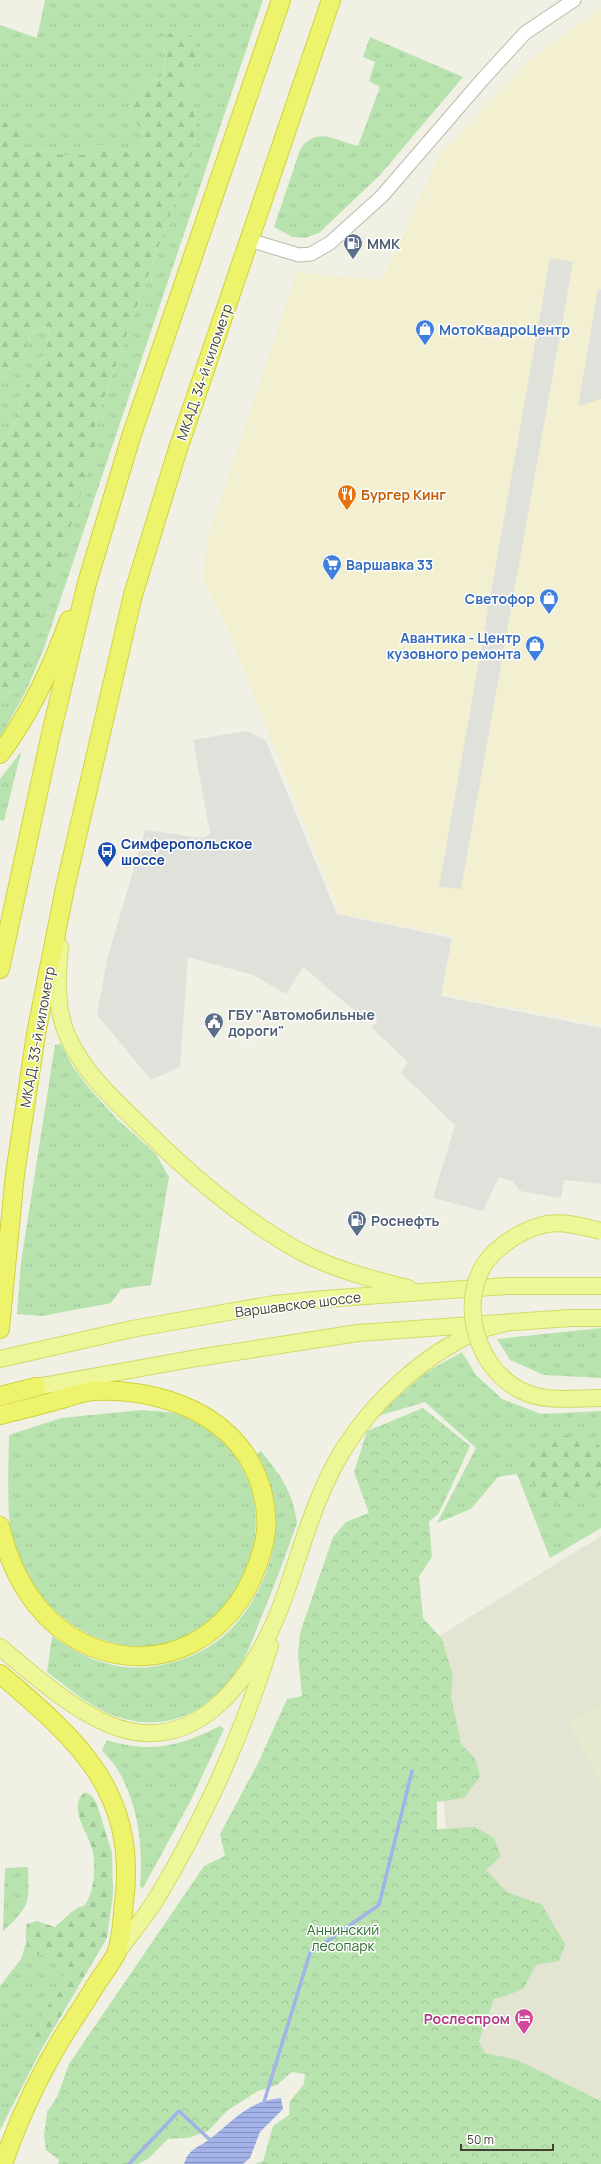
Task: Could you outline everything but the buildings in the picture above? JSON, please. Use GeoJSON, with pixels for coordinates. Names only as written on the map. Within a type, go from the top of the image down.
{"type":"FeatureCollection","features":[{"type":"Feature","properties":{"kind":"highway"},"geometry":{"type":"LineString","coordinates":[[0,969],[50,738],[87,583],[108,512],[151,380],[281,0]]}},
{"type":"Feature","properties":{"kind":"highway","name":"МКАД, 34-й километр"},"geometry":{"type":"LineString","coordinates":[[96,749],[133,595],[151,533],[177,452],[331,0]]}},
{"type":"Feature","properties":{"kind":"highway"},"geometry":{"type":"LineString","coordinates":[[0,754],[15,734],[38,690],[68,623],[108,512]]}},
{"type":"Feature","properties":{"kind":"highway","name":"МКАД, 33-й километр"},"geometry":{"type":"LineString","coordinates":[[0,1329],[8,1241],[24,1104],[66,888],[96,749]]}},
{"type":"Feature","properties":{"kind":"highway"},"geometry":{"type":"LineString","coordinates":[[0,1396],[36,1386]]}},
{"type":"Feature","properties":{"kind":"highway"},"geometry":{"type":"LineString","coordinates":[[0,1415],[93,1391],[128,1392],[153,1395],[181,1403],[205,1415],[228,1433],[247,1457],[260,1484],[266,1515],[264,1545],[253,1576],[239,1602],[220,1625],[197,1641],[172,1652],[142,1657],[110,1654],[77,1639],[59,1628],[38,1607],[19,1582],[6,1551],[0,1526]]}},
{"type":"Feature","properties":{"kind":"highway"},"geometry":{"type":"LineString","coordinates":[[0,1674],[64,1730],[101,1777],[113,1802],[122,1829],[126,1857],[126,1888],[116,1954],[49,2058],[15,2128],[3,2164]]}},
{"type":"Feature","properties":{"kind":"main road"},"geometry":{"type":"LineString","coordinates":[[66,888],[58,972],[61,1016],[67,1036],[94,1079],[158,1144],[239,1213],[300,1251],[328,1264],[367,1278],[421,1292]]}},
{"type":"Feature","properties":{"kind":"main road"},"geometry":{"type":"LineString","coordinates":[[601,1231],[565,1223],[548,1224],[525,1231],[503,1245],[488,1260],[477,1280],[473,1305],[475,1328],[482,1351],[498,1373],[520,1390],[542,1397],[601,1398]]}},
{"type":"Feature","properties":{"kind":"main road"},"geometry":{"type":"LineString","coordinates":[[577,1285],[601,1278]]}},
{"type":"Feature","properties":{"kind":"main road","name":"Варшавское шоссе"},"geometry":{"type":"LineString","coordinates":[[0,1359],[146,1327],[274,1304],[506,1286],[601,1286]]}},
{"type":"Feature","properties":{"kind":"main road"},"geometry":{"type":"LineString","coordinates":[[36,1386],[197,1358],[358,1333],[510,1322],[601,1318]]}},
{"type":"Feature","properties":{"kind":"main road"},"geometry":{"type":"LineString","coordinates":[[116,1954],[154,1902],[187,1844],[225,1766],[259,1681],[284,1598],[306,1533],[326,1483],[342,1450],[364,1420],[390,1392],[418,1367],[478,1331],[510,1322]]}},
{"type":"Feature","properties":{"kind":"main road"},"geometry":{"type":"LineString","coordinates":[[93,1391],[197,1358]]}},
{"type":"Feature","properties":{"kind":"main road"},"geometry":{"type":"LineString","coordinates":[[0,1647],[46,1686],[68,1702],[109,1725],[129,1731],[151,1733],[174,1730],[197,1721],[220,1705],[240,1683],[261,1650],[284,1598]]}},
{"type":"Feature","properties":{"kind":"street"},"geometry":{"type":"LineString","coordinates":[[249,240],[299,255],[311,254],[330,243],[382,196],[482,80],[525,33],[574,0]]}},
{"type":"Feature","properties":{"kind":"shaded area"},"geometry":{"type":"Polygon","coordinates":[[[601,8],[601,1025],[442,994],[453,936],[340,914],[225,623],[202,578],[209,534],[297,272],[382,280],[439,156],[529,60],[601,8]]]}},
{"type":"Feature","properties":{"kind":"shaded area"},"geometry":{"type":"Polygon","coordinates":[[[550,258],[573,262],[461,889],[439,887],[550,258]]]}},
{"type":"Feature","properties":{"kind":"shaded area"},"geometry":{"type":"Polygon","coordinates":[[[598,289],[601,290],[601,399],[578,406],[598,289]]]}},
{"type":"Feature","properties":{"kind":"shaded area"},"geometry":{"type":"Polygon","coordinates":[[[247,731],[266,741],[337,914],[452,938],[441,996],[601,1028],[601,1184],[564,1180],[561,1198],[520,1191],[512,1181],[499,1177],[483,1211],[433,1198],[455,1125],[401,1073],[408,1062],[371,1027],[378,1021],[369,1013],[362,1017],[303,967],[286,994],[253,975],[188,957],[180,1067],[151,1080],[97,1015],[107,960],[145,830],[203,838],[210,834],[193,740],[247,731]]]}},
{"type":"Feature","properties":{"kind":"shaded area"},"geometry":{"type":"Polygon","coordinates":[[[601,1536],[601,2108],[468,2057],[428,1643],[601,1536]]]}},
{"type":"Feature","properties":{"kind":"shaded area"},"geometry":{"type":"Polygon","coordinates":[[[601,1705],[601,1784],[569,1723],[601,1705]]]}},
{"type":"Feature","properties":{"kind":"green space"},"geometry":{"type":"Polygon","coordinates":[[[45,0],[263,0],[44,648],[26,691],[0,738],[0,698],[16,689],[95,450],[95,423],[194,148],[196,111],[188,94],[189,76],[196,57],[162,39],[166,58],[162,77],[144,83],[135,120],[145,138],[134,154],[117,147],[98,145],[82,155],[62,155],[45,150],[24,154],[10,124],[0,120],[0,25],[37,38],[45,0]]]}},
{"type":"Feature","properties":{"kind":"green space"},"geometry":{"type":"Polygon","coordinates":[[[178,28],[195,38],[196,57],[189,76],[188,94],[196,111],[194,148],[95,423],[95,450],[24,672],[16,689],[0,698],[0,445],[9,433],[18,416],[20,397],[41,363],[47,345],[49,326],[31,332],[25,350],[0,380],[0,120],[10,124],[24,136],[25,154],[45,150],[62,155],[82,155],[98,145],[117,147],[134,154],[145,138],[135,120],[130,100],[144,83],[162,77],[166,58],[162,39],[178,28]]]}},
{"type":"Feature","properties":{"kind":"green space"},"geometry":{"type":"Polygon","coordinates":[[[370,37],[463,77],[380,175],[319,233],[305,238],[292,237],[274,227],[300,150],[306,142],[320,136],[334,138],[358,146],[380,87],[369,81],[375,62],[363,57],[370,37]]]}},
{"type":"Feature","properties":{"kind":"green space"},"geometry":{"type":"Polygon","coordinates":[[[49,326],[47,345],[41,363],[20,397],[18,416],[9,433],[0,445],[0,380],[25,350],[31,332],[49,326]]]}},
{"type":"Feature","properties":{"kind":"green space"},"geometry":{"type":"Polygon","coordinates":[[[21,752],[4,821],[0,820],[0,779],[21,752]]]}},
{"type":"Feature","properties":{"kind":"green space"},"geometry":{"type":"Polygon","coordinates":[[[61,1044],[73,1067],[89,1088],[116,1118],[156,1154],[169,1177],[151,1285],[121,1289],[111,1303],[42,1316],[17,1314],[21,1262],[55,1045],[61,1044]]]}},
{"type":"Feature","properties":{"kind":"green space"},"geometry":{"type":"Polygon","coordinates":[[[601,1328],[601,1378],[544,1375],[510,1360],[497,1339],[601,1328]]]}},
{"type":"Feature","properties":{"kind":"green space"},"geometry":{"type":"Polygon","coordinates":[[[462,1352],[476,1375],[502,1399],[541,1414],[601,1411],[601,1528],[550,1558],[517,1474],[498,1477],[471,1509],[437,1523],[476,1448],[425,1402],[375,1417],[425,1373],[462,1352]]]}},
{"type":"Feature","properties":{"kind":"green space","name":"Аннинский лесопарк"},"geometry":{"type":"Polygon","coordinates":[[[423,1408],[470,1446],[439,1513],[429,1522],[432,1557],[419,1576],[423,1618],[442,1639],[453,1676],[451,1696],[461,1744],[476,1760],[480,1777],[464,1798],[437,1802],[437,1829],[475,1827],[494,1838],[501,1856],[486,1870],[507,1892],[542,1905],[565,1944],[559,1961],[536,1965],[524,1988],[503,1997],[494,1999],[479,2041],[485,2053],[517,2060],[601,2101],[601,2164],[255,2164],[263,2161],[273,2126],[289,2115],[290,2101],[304,2084],[305,2074],[292,2072],[277,2085],[258,2091],[228,2110],[208,2131],[188,2138],[168,2139],[148,2159],[138,2164],[58,2164],[59,2160],[46,2150],[44,2135],[47,2112],[57,2097],[69,2064],[204,1866],[225,1856],[220,1834],[258,1763],[287,1699],[302,1696],[298,1655],[300,1633],[333,1537],[346,1522],[369,1513],[354,1472],[367,1431],[423,1408]]]}},
{"type":"Feature","properties":{"kind":"green space"},"geometry":{"type":"Polygon","coordinates":[[[142,1410],[178,1414],[189,1418],[209,1430],[227,1446],[241,1465],[246,1476],[254,1500],[256,1525],[252,1551],[244,1575],[231,1598],[215,1617],[194,1633],[171,1643],[146,1647],[112,1642],[93,1636],[75,1627],[46,1601],[33,1585],[23,1568],[15,1549],[10,1525],[8,1494],[9,1435],[61,1418],[142,1410]]]}},
{"type":"Feature","properties":{"kind":"green space"},"geometry":{"type":"Polygon","coordinates":[[[547,1435],[592,1437],[601,1448],[601,1485],[547,1506],[526,1471],[547,1435]]]}},
{"type":"Feature","properties":{"kind":"green space"},"geometry":{"type":"Polygon","coordinates":[[[261,1451],[280,1476],[289,1492],[297,1523],[248,1651],[233,1677],[222,1690],[210,1702],[196,1711],[181,1717],[165,1721],[132,1721],[115,1716],[97,1708],[47,1672],[52,1636],[72,1649],[93,1659],[124,1667],[140,1668],[172,1663],[188,1657],[216,1642],[228,1632],[249,1607],[257,1592],[270,1561],[274,1544],[274,1504],[269,1482],[257,1454],[261,1451]]]}},
{"type":"Feature","properties":{"kind":"green space"},"geometry":{"type":"Polygon","coordinates":[[[220,1726],[224,1729],[191,1800],[143,1888],[140,1887],[140,1843],[135,1813],[126,1785],[119,1772],[102,1750],[107,1740],[138,1747],[165,1746],[192,1739],[220,1726]]]}},
{"type":"Feature","properties":{"kind":"green space"},"geometry":{"type":"Polygon","coordinates":[[[85,1792],[92,1796],[97,1804],[112,1853],[113,1894],[107,1938],[41,2050],[32,2049],[30,2039],[60,1985],[63,1971],[62,1964],[58,1957],[49,1957],[30,1952],[26,1938],[27,1924],[37,1921],[55,1927],[73,1911],[84,1905],[89,1897],[94,1876],[93,1854],[90,1841],[78,1812],[80,1798],[85,1792]]]}},
{"type":"Feature","properties":{"kind":"green space"},"geometry":{"type":"Polygon","coordinates":[[[28,1867],[28,1896],[26,1903],[19,1915],[3,1931],[5,1868],[28,1867]]]}},
{"type":"Feature","properties":{"kind":"green space"},"geometry":{"type":"Polygon","coordinates":[[[26,1943],[30,1952],[49,1957],[58,1957],[63,1965],[64,1976],[32,2049],[41,2050],[0,2130],[0,1986],[21,1959],[26,1943]]]}},
{"type":"Feature","properties":{"kind":"water"},"geometry":{"type":"Polygon","coordinates":[[[281,2098],[283,2109],[260,2132],[250,2158],[243,2164],[184,2164],[191,2151],[210,2139],[242,2112],[259,2103],[281,2098]]]}},
{"type":"Feature","properties":{"kind":"waterway"},"geometry":{"type":"LineString","coordinates":[[264,2102],[310,1953],[379,1905],[412,1771]]}},
{"type":"Feature","properties":{"kind":"waterway"},"geometry":{"type":"LineString","coordinates":[[129,2164],[179,2111],[209,2139],[213,2140]]}},
{"type":"Feature","properties":{"kind":"place","name":"ММК"},"geometry":{"type":"Point","coordinates":[353,260]}},
{"type":"Feature","properties":{"kind":"place","name":"МотоКвадроЦентр"},"geometry":{"type":"Point","coordinates":[425,346]}},
{"type":"Feature","properties":{"kind":"place","name":"Бургер Кинг"},"geometry":{"type":"Point","coordinates":[347,511]}},
{"type":"Feature","properties":{"kind":"place","name":"Варшавка 33"},"geometry":{"type":"Point","coordinates":[332,581]}},
{"type":"Feature","properties":{"kind":"place","name":"Светофор"},"geometry":{"type":"Point","coordinates":[549,615]}},
{"type":"Feature","properties":{"kind":"place","name":"Авантика - Центр кузовного ремонта"},"geometry":{"type":"Point","coordinates":[535,662]}},
{"type":"Feature","properties":{"kind":"place","name":"Симферопольское шоссе"},"geometry":{"type":"Point","coordinates":[107,868]}},
{"type":"Feature","properties":{"kind":"place","name":"ГБУ \"Автомобильные дороги\""},"geometry":{"type":"Point","coordinates":[214,1039]}},
{"type":"Feature","properties":{"kind":"place","name":"Роснефть"},"geometry":{"type":"Point","coordinates":[357,1237]}},
{"type":"Feature","properties":{"kind":"place","name":"Рослеспром"},"geometry":{"type":"Point","coordinates":[524,2035]}}]}
